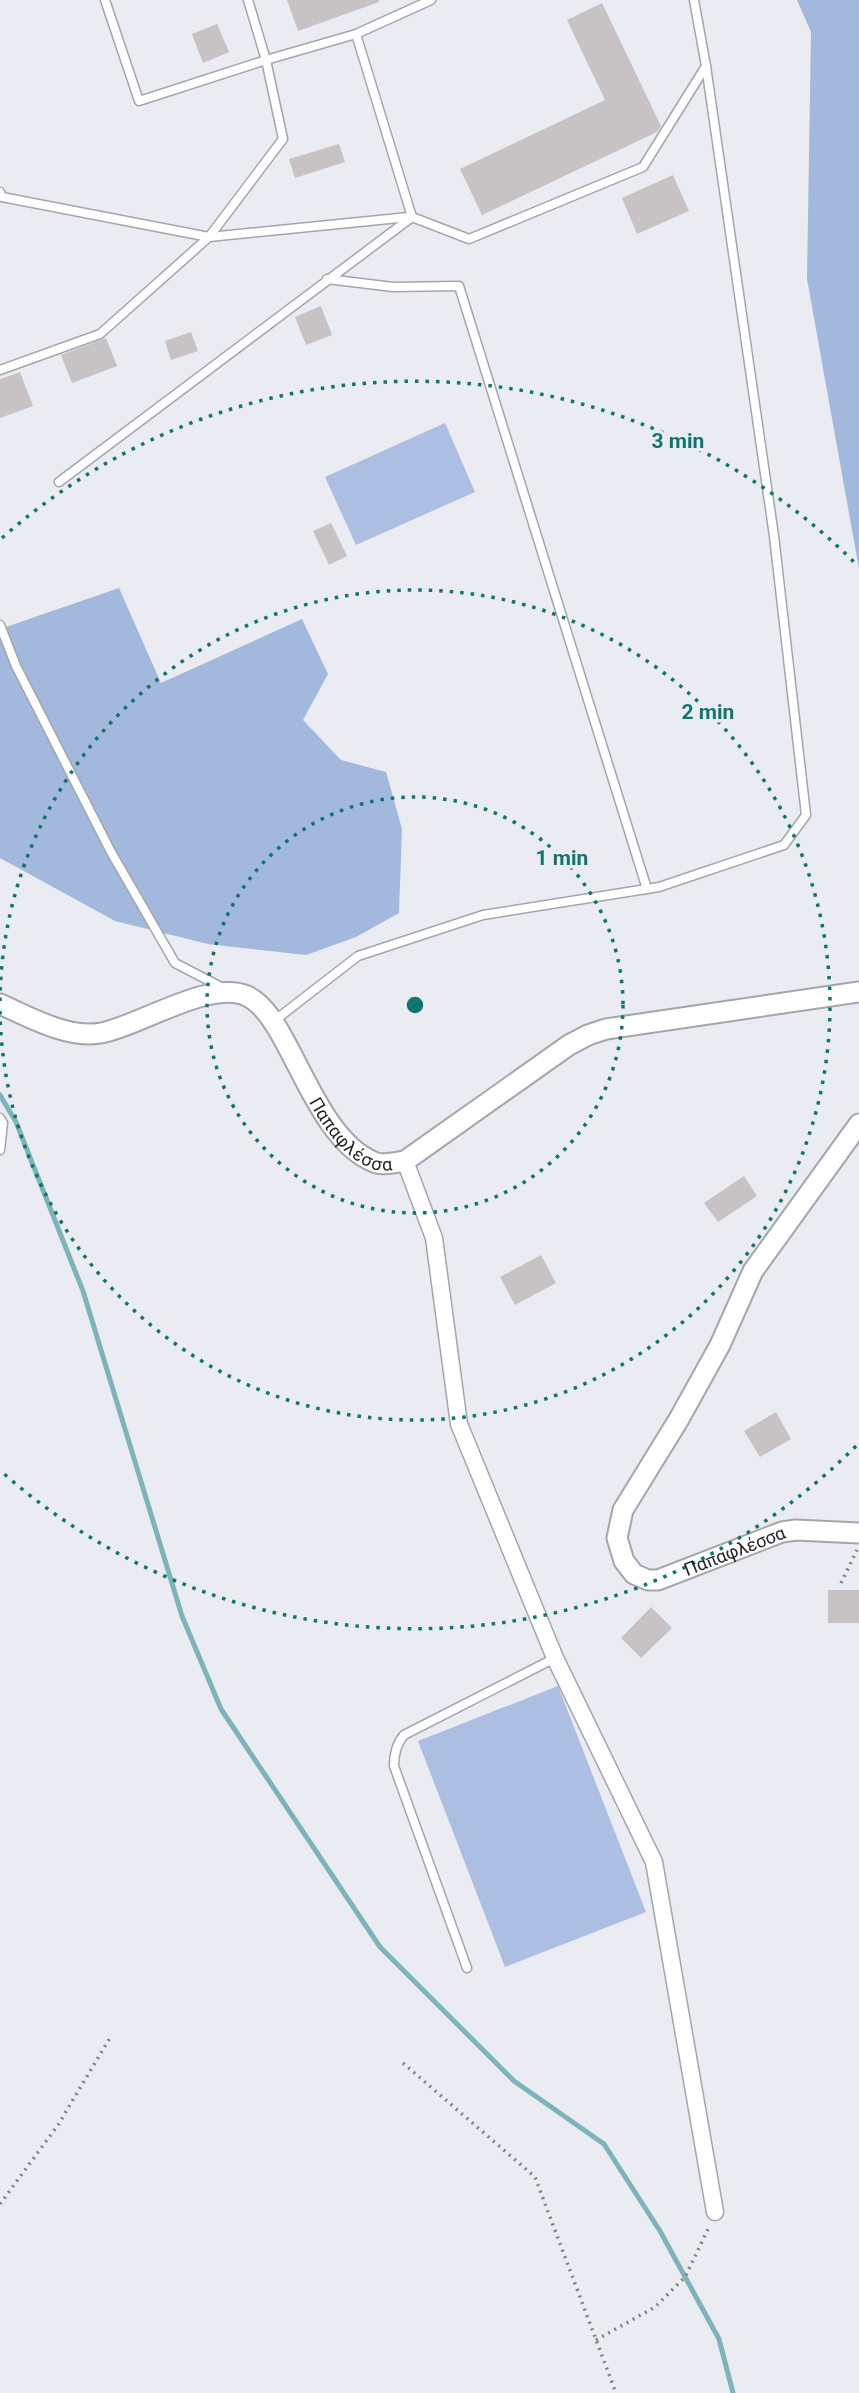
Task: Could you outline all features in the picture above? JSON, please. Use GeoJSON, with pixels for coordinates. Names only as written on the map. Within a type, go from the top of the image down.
{"type":"FeatureCollection","features":[{"type":"Feature","properties":{"kind":"street"},"geometry":{"type":"LineString","coordinates":[[0,1004],[52,1026],[76,1033],[100,1034],[207,995],[230,992]]}},
{"type":"Feature","properties":{"kind":"street","name":"Παπαφλέσσα"},"geometry":{"type":"LineString","coordinates":[[230,992],[247,996],[259,1004],[273,1021],[333,1129],[342,1139],[375,1163],[405,1161],[569,1045],[588,1035],[606,1029],[859,992]]}},
{"type":"Feature","properties":{"kind":"street","name":"Παπαφλέσσα"},"geometry":{"type":"LineString","coordinates":[[859,1124],[753,1271],[720,1345],[679,1419],[623,1510],[617,1538],[624,1561],[634,1574],[648,1580],[658,1580],[782,1532],[796,1530],[859,1534]]}},
{"type":"Feature","properties":{"kind":"street"},"geometry":{"type":"LineString","coordinates":[[405,1161],[434,1238],[459,1424],[555,1658],[654,1863],[716,2212]]}},
{"type":"Feature","properties":{"kind":"lane"},"geometry":{"type":"LineString","coordinates":[[105,0],[139,101],[356,34],[431,0]]}},
{"type":"Feature","properties":{"kind":"lane"},"geometry":{"type":"LineString","coordinates":[[0,370],[100,334],[209,237],[283,139],[266,60],[248,0]]}},
{"type":"Feature","properties":{"kind":"lane"},"geometry":{"type":"LineString","coordinates":[[273,1021],[358,956],[483,915],[659,887],[784,845],[806,815],[774,536],[706,66],[694,0]]}},
{"type":"Feature","properties":{"kind":"lane"},"geometry":{"type":"LineString","coordinates":[[356,34],[412,217]]}},
{"type":"Feature","properties":{"kind":"lane"},"geometry":{"type":"LineString","coordinates":[[1,195],[209,237],[412,217],[468,239],[643,167],[706,66]]}},
{"type":"Feature","properties":{"kind":"lane"},"geometry":{"type":"LineString","coordinates":[[59,482],[412,217]]}},
{"type":"Feature","properties":{"kind":"lane"},"geometry":{"type":"LineString","coordinates":[[327,279],[393,287],[459,286],[647,889]]}},
{"type":"Feature","properties":{"kind":"lane"},"geometry":{"type":"LineString","coordinates":[[0,625],[16,666],[111,852],[175,963],[230,992]]}},
{"type":"Feature","properties":{"kind":"lane"},"geometry":{"type":"LineString","coordinates":[[0,1118],[3,1123],[0,1150]]}},
{"type":"Feature","properties":{"kind":"lane"},"geometry":{"type":"LineString","coordinates":[[467,1968],[394,1766],[396,1747],[404,1735],[555,1658]]}},
{"type":"Feature","properties":{"kind":"path"},"geometry":{"type":"LineString","coordinates":[[841,1583],[859,1549]]}},
{"type":"Feature","properties":{"kind":"path"},"geometry":{"type":"LineString","coordinates":[[0,2204],[58,2125],[111,2036]]}},
{"type":"Feature","properties":{"kind":"path"},"geometry":{"type":"LineString","coordinates":[[403,2063],[535,2177],[616,2393]]}},
{"type":"Feature","properties":{"kind":"path"},"geometry":{"type":"LineString","coordinates":[[596,2340],[655,2307],[685,2277],[716,2212]]}},
{"type":"Feature","properties":{"kind":"shaded area"},"geometry":{"type":"Polygon","coordinates":[[[797,0],[859,0],[859,569],[807,279],[811,32],[797,0]]]}},
{"type":"Feature","properties":{"kind":"shaded area"},"geometry":{"type":"Polygon","coordinates":[[[445,423],[475,492],[356,545],[325,477],[445,423]]]}},
{"type":"Feature","properties":{"kind":"shaded area"},"geometry":{"type":"Polygon","coordinates":[[[119,588],[161,683],[302,619],[328,674],[303,720],[341,760],[386,772],[402,829],[399,913],[356,937],[306,955],[208,944],[115,921],[0,858],[0,629],[119,588]]]}},
{"type":"Feature","properties":{"kind":"shaded area"},"geometry":{"type":"Polygon","coordinates":[[[558,1686],[646,1912],[505,1967],[418,1741],[558,1686]]]}},
{"type":"Feature","properties":{"kind":"building"},"geometry":{"type":"Polygon","coordinates":[[[287,0],[379,0],[379,2],[298,31],[287,0]]]}},
{"type":"Feature","properties":{"kind":"building"},"geometry":{"type":"Polygon","coordinates":[[[602,3],[661,126],[657,132],[482,215],[460,169],[605,100],[567,20],[602,3]]]}},
{"type":"Feature","properties":{"kind":"building"},"geometry":{"type":"Polygon","coordinates":[[[217,24],[229,52],[203,63],[192,34],[217,24]]]}},
{"type":"Feature","properties":{"kind":"building"},"geometry":{"type":"Polygon","coordinates":[[[339,144],[345,162],[295,178],[289,159],[339,144]]]}},
{"type":"Feature","properties":{"kind":"building"},"geometry":{"type":"Polygon","coordinates":[[[673,175],[689,211],[637,234],[622,198],[673,175]]]}},
{"type":"Feature","properties":{"kind":"building"},"geometry":{"type":"Polygon","coordinates":[[[321,306],[332,335],[306,345],[295,317],[321,306]]]}},
{"type":"Feature","properties":{"kind":"building"},"geometry":{"type":"Polygon","coordinates":[[[191,332],[198,351],[171,360],[165,341],[191,332]]]}},
{"type":"Feature","properties":{"kind":"building"},"geometry":{"type":"Polygon","coordinates":[[[106,338],[117,366],[72,383],[61,355],[106,338]]]}},
{"type":"Feature","properties":{"kind":"building"},"geometry":{"type":"Polygon","coordinates":[[[20,372],[33,406],[0,418],[0,379],[20,372]]]}},
{"type":"Feature","properties":{"kind":"building"},"geometry":{"type":"Polygon","coordinates":[[[331,523],[347,556],[329,565],[313,531],[331,523]]]}},
{"type":"Feature","properties":{"kind":"building"},"geometry":{"type":"Polygon","coordinates":[[[744,1176],[757,1196],[718,1222],[704,1203],[744,1176]]]}},
{"type":"Feature","properties":{"kind":"building"},"geometry":{"type":"Polygon","coordinates":[[[541,1255],[556,1283],[515,1305],[500,1277],[541,1255]]]}},
{"type":"Feature","properties":{"kind":"building"},"geometry":{"type":"Polygon","coordinates":[[[776,1412],[791,1439],[760,1457],[744,1431],[776,1412]]]}},
{"type":"Feature","properties":{"kind":"building"},"geometry":{"type":"Polygon","coordinates":[[[828,1590],[859,1590],[859,1623],[828,1623],[828,1590]]]}},
{"type":"Feature","properties":{"kind":"building"},"geometry":{"type":"Polygon","coordinates":[[[651,1607],[672,1628],[641,1658],[621,1638],[651,1607]]]}},
{"type":"Feature","properties":{"kind":"waterway"},"geometry":{"type":"LineString","coordinates":[[0,1095],[16,1122],[83,1291],[182,1616],[221,1709],[380,1947],[514,2081],[604,2144],[660,2231],[719,2339],[733,2393]]}}]}
